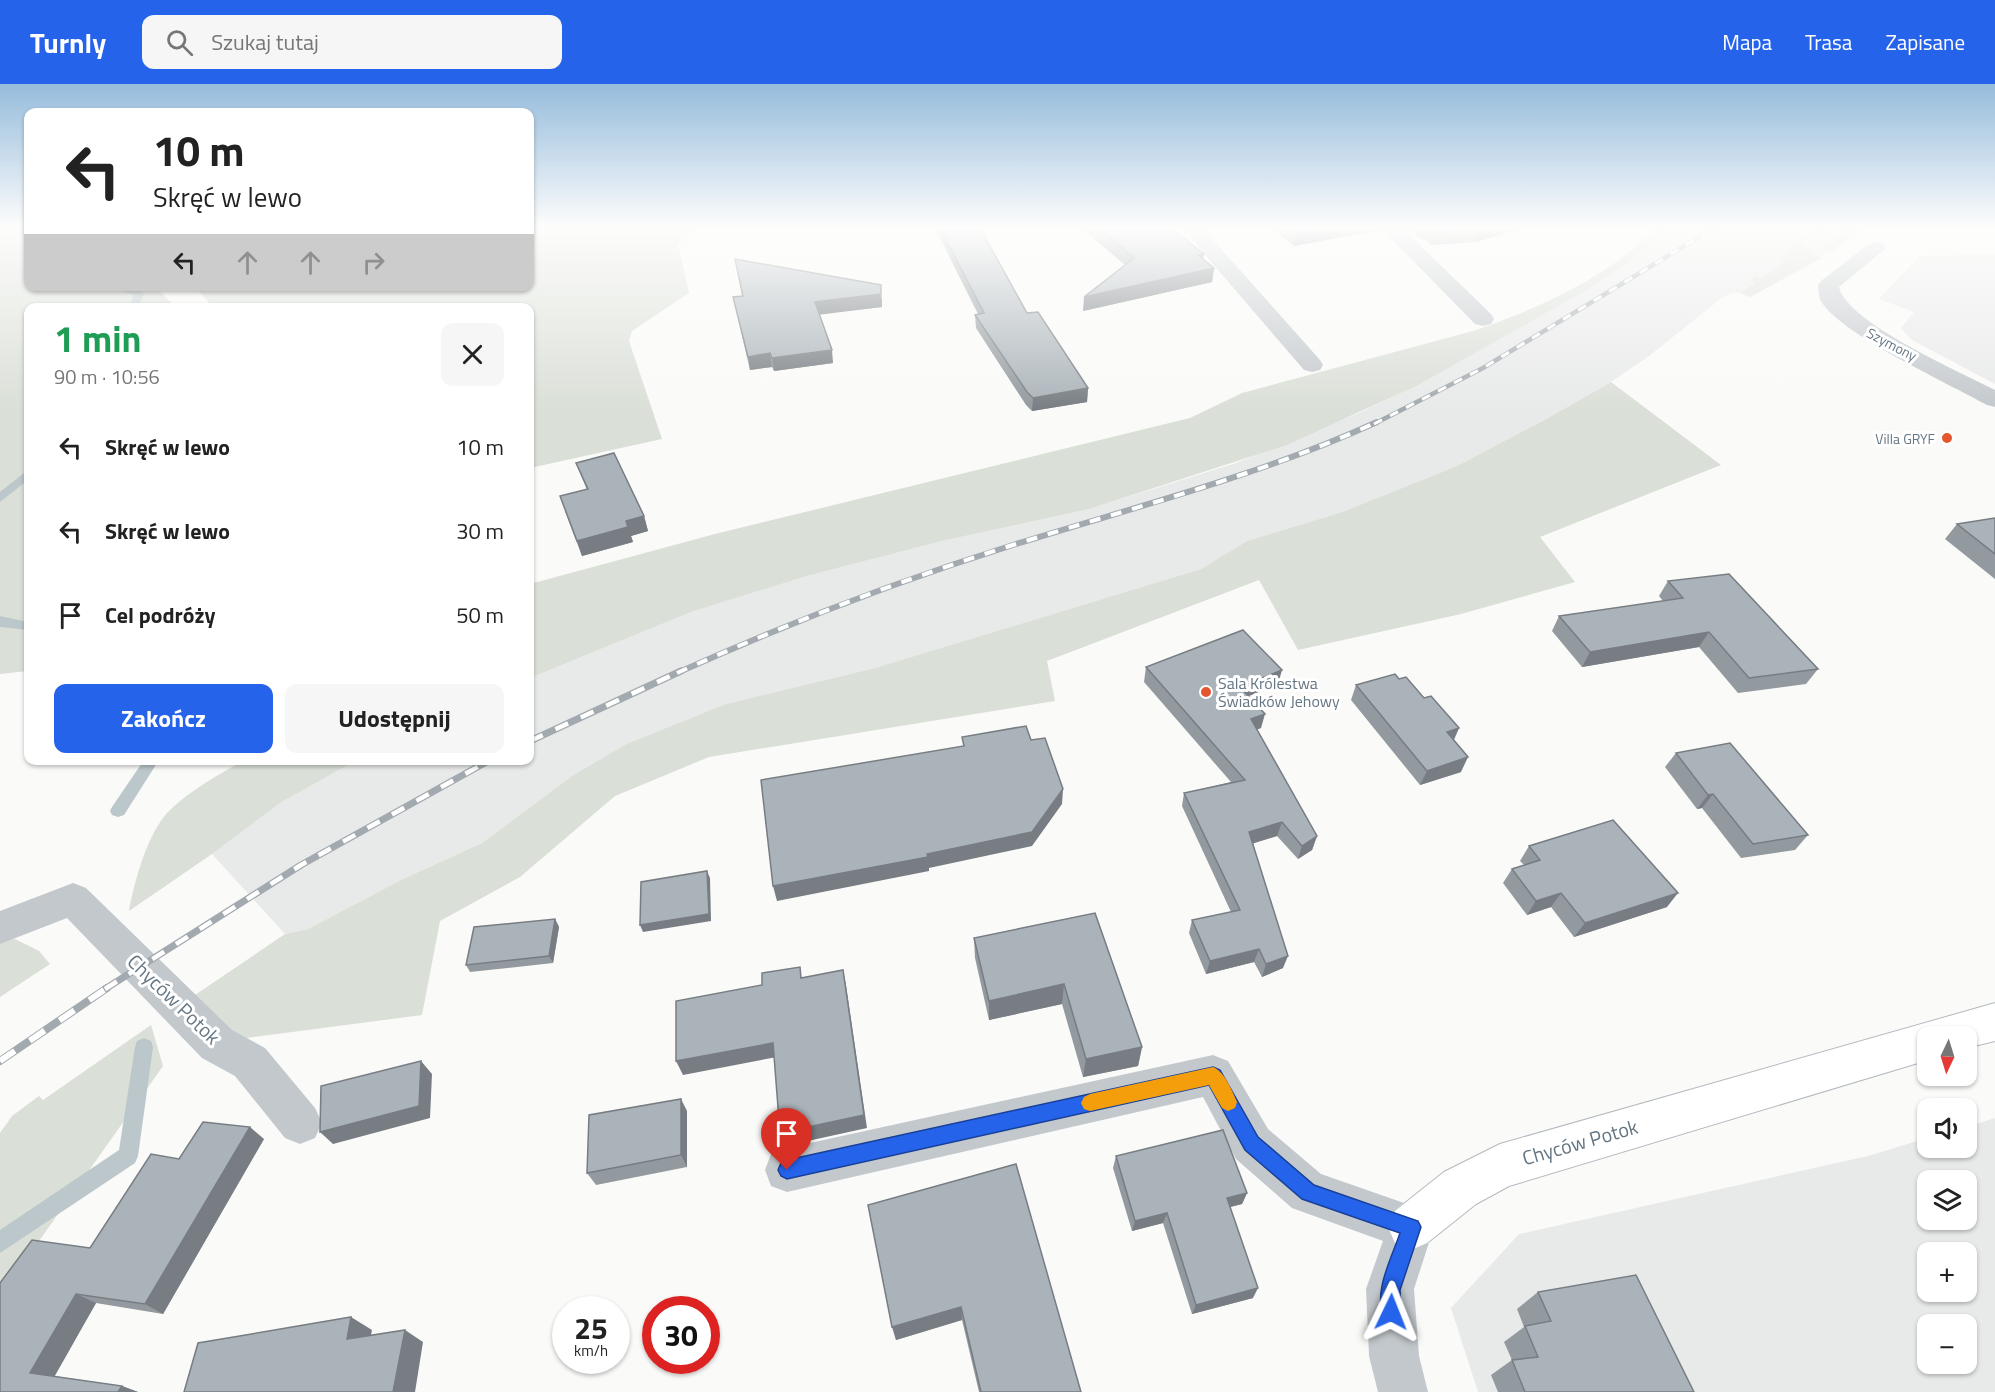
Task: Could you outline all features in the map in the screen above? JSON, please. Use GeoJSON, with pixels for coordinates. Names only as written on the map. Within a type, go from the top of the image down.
{"type":"FeatureCollection","features":[{"type":"Feature","properties":{"kind":"street"},"geometry":{"type":"LineString","coordinates":[[1246,289],[1312,365]]}},
{"type":"Feature","properties":{"kind":"street"},"geometry":{"type":"LineString","coordinates":[[1453,289],[1483,319]]}},
{"type":"Feature","properties":{"kind":"street","name":"Szymony"},"geometry":{"type":"LineString","coordinates":[[1828,289],[1828,296],[1833,303],[1846,316],[1869,332],[1995,400]]}},
{"type":"Feature","properties":{"kind":"street","name":"Chyców Potok"},"geometry":{"type":"LineString","coordinates":[[0,928],[73,899],[217,1044],[250,1062],[300,1124]]}},
{"type":"Feature","properties":{"kind":"street"},"geometry":{"type":"LineString","coordinates":[[1977,1027],[1995,1022]]}},
{"type":"Feature","properties":{"kind":"street","name":"Chyców Potok"},"geometry":{"type":"LineString","coordinates":[[1412,1227],[1460,1188],[1500,1166],[1917,1044]]}},
{"type":"Feature","properties":{"kind":"street"},"geometry":{"type":"LineString","coordinates":[[787,1170],[1213,1076],[1252,1144],[1308,1192],[1412,1227],[1390,1290],[1394,1356],[1403,1392]]}},
{"type":"Feature","properties":{"kind":"shaded area"},"geometry":{"type":"Polygon","coordinates":[[[0,289],[160,291],[171,303],[24,303],[24,671],[0,674],[0,289]]]}},
{"type":"Feature","properties":{"kind":"shaded area"},"geometry":{"type":"Polygon","coordinates":[[[688,289],[689,293],[632,331],[629,341],[662,439],[534,467],[534,303],[209,303],[199,291],[688,289]]]}},
{"type":"Feature","properties":{"kind":"shaded area"},"geometry":{"type":"Polygon","coordinates":[[[1589,289],[1746,289],[1740,293],[1732,293],[1723,297],[1649,356],[1611,382],[1457,466],[1342,512],[1247,541],[1201,569],[875,668],[726,704],[572,776],[482,843],[403,879],[308,929],[285,934],[212,854],[280,803],[348,765],[534,765],[534,676],[691,612],[807,576],[942,541],[1089,509],[1236,463],[1359,413],[1418,384],[1589,289]]]}},
{"type":"Feature","properties":{"kind":"shaded area"},"geometry":{"type":"Polygon","coordinates":[[[1589,289],[1418,385],[1287,445],[1089,509],[942,541],[807,576],[691,612],[534,676],[534,583],[715,534],[1190,418],[1242,393],[1473,331],[1521,313],[1570,290],[1589,289]]]}},
{"type":"Feature","properties":{"kind":"shaded area"},"geometry":{"type":"Polygon","coordinates":[[[1746,289],[1765,289],[1750,297],[1740,293],[1746,289]]]}},
{"type":"Feature","properties":{"kind":"shaded area"},"geometry":{"type":"Polygon","coordinates":[[[1888,289],[1995,289],[1995,384],[1912,340],[1901,328],[1914,312],[1879,299],[1888,289]]]}},
{"type":"Feature","properties":{"kind":"shaded area"},"geometry":{"type":"Polygon","coordinates":[[[1611,382],[1721,465],[1540,537],[1575,582],[1461,614],[1298,650],[1259,580],[1047,661],[1055,701],[709,757],[615,796],[520,877],[440,921],[422,1015],[231,1040],[192,997],[285,934],[308,929],[403,879],[482,843],[572,776],[627,744],[726,704],[875,668],[1201,569],[1247,541],[1342,512],[1457,466],[1611,382]]]}},
{"type":"Feature","properties":{"kind":"shaded area"},"geometry":{"type":"Polygon","coordinates":[[[236,765],[348,765],[280,803],[212,854],[129,911],[143,858],[162,819],[178,803],[236,765]]]}},
{"type":"Feature","properties":{"kind":"shaded area"},"geometry":{"type":"Polygon","coordinates":[[[15,939],[39,951],[50,964],[0,997],[0,940],[15,939]]]}},
{"type":"Feature","properties":{"kind":"shaded area"},"geometry":{"type":"Polygon","coordinates":[[[151,1025],[163,1066],[0,1296],[0,1133],[12,1116],[39,1096],[43,1100],[151,1025]]]}},
{"type":"Feature","properties":{"kind":"shaded area"},"geometry":{"type":"Polygon","coordinates":[[[1995,1118],[1995,1392],[1478,1392],[1451,1308],[1519,1234],[1868,1156],[1917,1141],[1917,1158],[1977,1158],[1977,1124],[1995,1118]]]}},
{"type":"Feature","properties":{"kind":"building"},"geometry":{"type":"Polygon","coordinates":[[[741,289],[881,289],[881,294],[815,302],[832,350],[772,358],[770,353],[748,357],[733,297],[743,296],[741,289]]]}},
{"type":"Feature","properties":{"kind":"building"},"geometry":{"type":"Polygon","coordinates":[[[972,289],[1014,289],[1027,313],[1038,312],[1088,388],[1033,398],[975,315],[984,313],[972,289]]]}},
{"type":"Feature","properties":{"kind":"building"},"geometry":{"type":"Polygon","coordinates":[[[1094,289],[1120,289],[1084,297],[1094,289]]]}},
{"type":"Feature","properties":{"kind":"building"},"geometry":{"type":"Polygon","coordinates":[[[614,453],[644,516],[626,521],[628,527],[577,541],[560,496],[588,489],[576,463],[614,453]]]}},
{"type":"Feature","properties":{"kind":"building"},"geometry":{"type":"Polygon","coordinates":[[[1995,518],[1995,554],[1957,524],[1995,518]]]}},
{"type":"Feature","properties":{"kind":"building"},"geometry":{"type":"Polygon","coordinates":[[[1729,574],[1818,669],[1749,678],[1709,632],[1590,652],[1559,616],[1683,598],[1668,581],[1729,574]]]}},
{"type":"Feature","properties":{"kind":"building"},"geometry":{"type":"Polygon","coordinates":[[[1243,630],[1282,670],[1240,687],[1265,714],[1251,719],[1317,836],[1302,846],[1282,822],[1249,832],[1288,956],[1266,964],[1259,949],[1210,961],[1192,920],[1240,910],[1184,793],[1245,780],[1146,667],[1243,630]]]}},
{"type":"Feature","properties":{"kind":"building"},"geometry":{"type":"Polygon","coordinates":[[[1395,674],[1399,679],[1406,677],[1424,698],[1431,696],[1459,728],[1447,732],[1468,757],[1427,771],[1356,685],[1395,674]]]}},
{"type":"Feature","properties":{"kind":"building"},"geometry":{"type":"Polygon","coordinates":[[[1026,726],[1031,740],[1045,738],[1063,789],[1032,832],[927,854],[928,857],[773,886],[761,780],[964,746],[962,737],[1026,726]]]}},
{"type":"Feature","properties":{"kind":"building"},"geometry":{"type":"Polygon","coordinates":[[[1730,743],[1808,835],[1753,844],[1713,794],[1708,795],[1676,753],[1730,743]]]}},
{"type":"Feature","properties":{"kind":"building"},"geometry":{"type":"Polygon","coordinates":[[[1613,820],[1678,893],[1585,923],[1561,893],[1536,901],[1512,869],[1540,860],[1529,846],[1613,820]]]}},
{"type":"Feature","properties":{"kind":"building"},"geometry":{"type":"Polygon","coordinates":[[[707,871],[709,914],[640,925],[641,882],[707,871]]]}},
{"type":"Feature","properties":{"kind":"building"},"geometry":{"type":"Polygon","coordinates":[[[1095,913],[1142,1047],[1086,1059],[1064,984],[989,1001],[974,938],[1095,913]]]}},
{"type":"Feature","properties":{"kind":"building"},"geometry":{"type":"Polygon","coordinates":[[[555,919],[549,956],[466,965],[474,927],[555,919]]]}},
{"type":"Feature","properties":{"kind":"building"},"geometry":{"type":"Polygon","coordinates":[[[800,967],[801,978],[843,970],[864,1115],[780,1133],[773,1043],[676,1061],[676,1001],[762,985],[762,973],[800,967]]]}},
{"type":"Feature","properties":{"kind":"building"},"geometry":{"type":"Polygon","coordinates":[[[421,1061],[419,1106],[320,1132],[321,1086],[421,1061]]]}},
{"type":"Feature","properties":{"kind":"building"},"geometry":{"type":"Polygon","coordinates":[[[681,1099],[681,1155],[587,1173],[589,1115],[681,1099]]]}},
{"type":"Feature","properties":{"kind":"building"},"geometry":{"type":"Polygon","coordinates":[[[203,1122],[250,1127],[145,1304],[76,1294],[30,1373],[122,1386],[118,1392],[0,1392],[0,1283],[32,1240],[90,1248],[151,1154],[179,1159],[203,1122]]]}},
{"type":"Feature","properties":{"kind":"building"},"geometry":{"type":"Polygon","coordinates":[[[1223,1130],[1247,1193],[1227,1198],[1258,1288],[1196,1305],[1167,1213],[1135,1221],[1116,1156],[1223,1130]]]}},
{"type":"Feature","properties":{"kind":"building"},"geometry":{"type":"Polygon","coordinates":[[[1016,1164],[1081,1392],[981,1392],[961,1307],[892,1327],[868,1205],[1016,1164]]]}},
{"type":"Feature","properties":{"kind":"building"},"geometry":{"type":"Polygon","coordinates":[[[1636,1275],[1694,1392],[1525,1392],[1512,1360],[1538,1357],[1525,1326],[1551,1321],[1538,1292],[1636,1275]]]}},
{"type":"Feature","properties":{"kind":"building"},"geometry":{"type":"Polygon","coordinates":[[[351,1317],[347,1339],[405,1330],[393,1392],[184,1392],[198,1343],[351,1317]]]}},
{"type":"Feature","properties":{"kind":"waterway","name":"Chyców Potok"},"geometry":{"type":"LineString","coordinates":[[130,291],[139,294],[135,303]]}},
{"type":"Feature","properties":{"kind":"waterway","name":"Chyców Potok"},"geometry":{"type":"LineString","coordinates":[[0,498],[24,477]]}},
{"type":"Feature","properties":{"kind":"waterway","name":"Chyców Potok"},"geometry":{"type":"LineString","coordinates":[[0,621],[5,624],[24,626]]}},
{"type":"Feature","properties":{"kind":"waterway","name":"Chyców Potok"},"geometry":{"type":"LineString","coordinates":[[118,811],[149,765]]}},
{"type":"Feature","properties":{"kind":"waterway","name":"Chyców Potok"},"geometry":{"type":"LineString","coordinates":[[0,1242],[128,1156],[144,1047]]}},
{"type":"Feature","properties":{"kind":"railway"},"geometry":{"type":"LineString","coordinates":[[1374,424],[1483,368],[1613,289]]}},
{"type":"Feature","properties":{"kind":"railway"},"geometry":{"type":"LineString","coordinates":[[677,673],[887,587],[1016,544],[1244,474],[1377,422]]}},
{"type":"Feature","properties":{"kind":"railway"},"geometry":{"type":"LineString","coordinates":[[534,739],[681,671]]}},
{"type":"Feature","properties":{"kind":"railway"},"geometry":{"type":"LineString","coordinates":[[105,989],[301,865],[481,765]]}},
{"type":"Feature","properties":{"kind":"railway"},"geometry":{"type":"LineString","coordinates":[[0,1061],[107,988]]}},
{"type":"Feature","properties":{"kind":"slow traffic"},"geometry":{"type":"LineString","coordinates":[[1090,1103],[1213,1076],[1228,1102]]}},
{"type":"Feature","properties":{"kind":"place","name":"Villa GRYF"},"geometry":{"type":"Point","coordinates":[1947,438]}},
{"type":"Feature","properties":{"kind":"place","name":"Sala Królestwa Świadków Jehowy"},"geometry":{"type":"Point","coordinates":[1206,692]}},
{"type":"Feature","properties":{"kind":"route"},"geometry":{"type":"LineString","coordinates":[[787,1170],[1213,1076],[1252,1144],[1308,1192],[1412,1227],[1390,1290],[1391,1312]]}}]}
